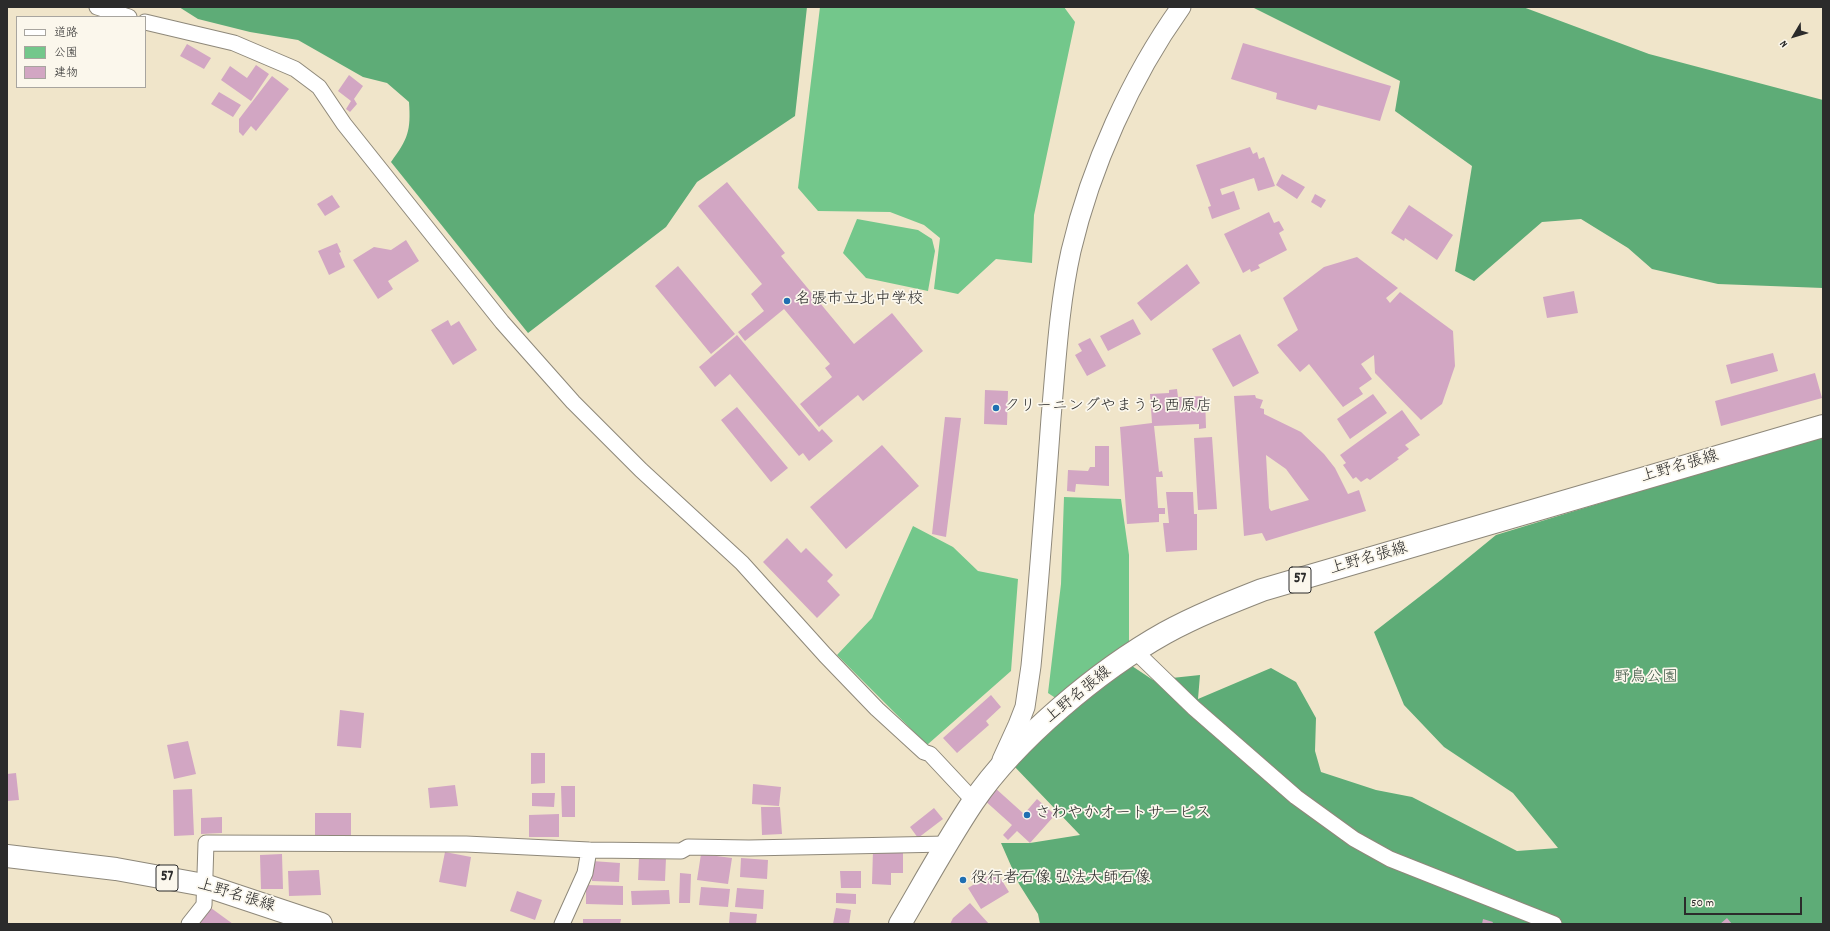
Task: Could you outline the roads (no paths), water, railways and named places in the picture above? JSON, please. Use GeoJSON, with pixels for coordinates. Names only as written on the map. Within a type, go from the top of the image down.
{"type":"FeatureCollection","features":[{"type":"Feature","properties":{"kind":"main road","name":"上野名張線"},"geometry":{"type":"LineString","coordinates":[[900,924],[974,801],[995,774],[1034,733],[1083,690],[1136,652],[1165,634],[1196,618],[1262,590],[1823,426]]}},
{"type":"Feature","properties":{"kind":"main road","name":"上野名張線"},"geometry":{"type":"LineString","coordinates":[[7,856],[116,869],[204,885],[321,924]]}},
{"type":"Feature","properties":{"kind":"street"},"geometry":{"type":"LineString","coordinates":[[96,7],[126,16]]}},
{"type":"Feature","properties":{"kind":"street"},"geometry":{"type":"LineString","coordinates":[[995,774],[1018,725],[1026,700],[1034,638],[1054,369],[1064,288],[1071,251],[1079,220],[1097,166],[1112,130],[1148,57],[1181,7]]}},
{"type":"Feature","properties":{"kind":"street"},"geometry":{"type":"LineString","coordinates":[[146,22],[234,43],[295,69],[319,87],[344,124],[502,322],[573,402],[642,470],[742,562],[825,655],[877,709],[924,752],[930,754],[974,801]]}},
{"type":"Feature","properties":{"kind":"street"},"geometry":{"type":"LineString","coordinates":[[1136,652],[1194,708],[1296,798],[1354,839],[1390,859],[1554,924]]}},
{"type":"Feature","properties":{"kind":"street"},"geometry":{"type":"LineString","coordinates":[[189,924],[204,905],[206,843],[466,844],[589,850],[681,851],[688,847],[750,848],[947,844]]}},
{"type":"Feature","properties":{"kind":"street"},"geometry":{"type":"LineString","coordinates":[[562,924],[585,873],[589,850]]}},
{"type":"Feature","properties":{"kind":"place","name":"名張市立北中学校"},"geometry":{"type":"Point","coordinates":[787,301]}},
{"type":"Feature","properties":{"kind":"place","name":"クリーニングやまうち西原店"},"geometry":{"type":"Point","coordinates":[996,408]}},
{"type":"Feature","properties":{"kind":"place","name":"さわやかオートサービス"},"geometry":{"type":"Point","coordinates":[1027,815]}},
{"type":"Feature","properties":{"kind":"place","name":"役行者石像 弘法大師石像"},"geometry":{"type":"Point","coordinates":[963,880]}},
{"type":"Feature","properties":{"kind":"park label","name":"野鳥公園"},"geometry":{"type":"Point","coordinates":[1646,679]}}]}
